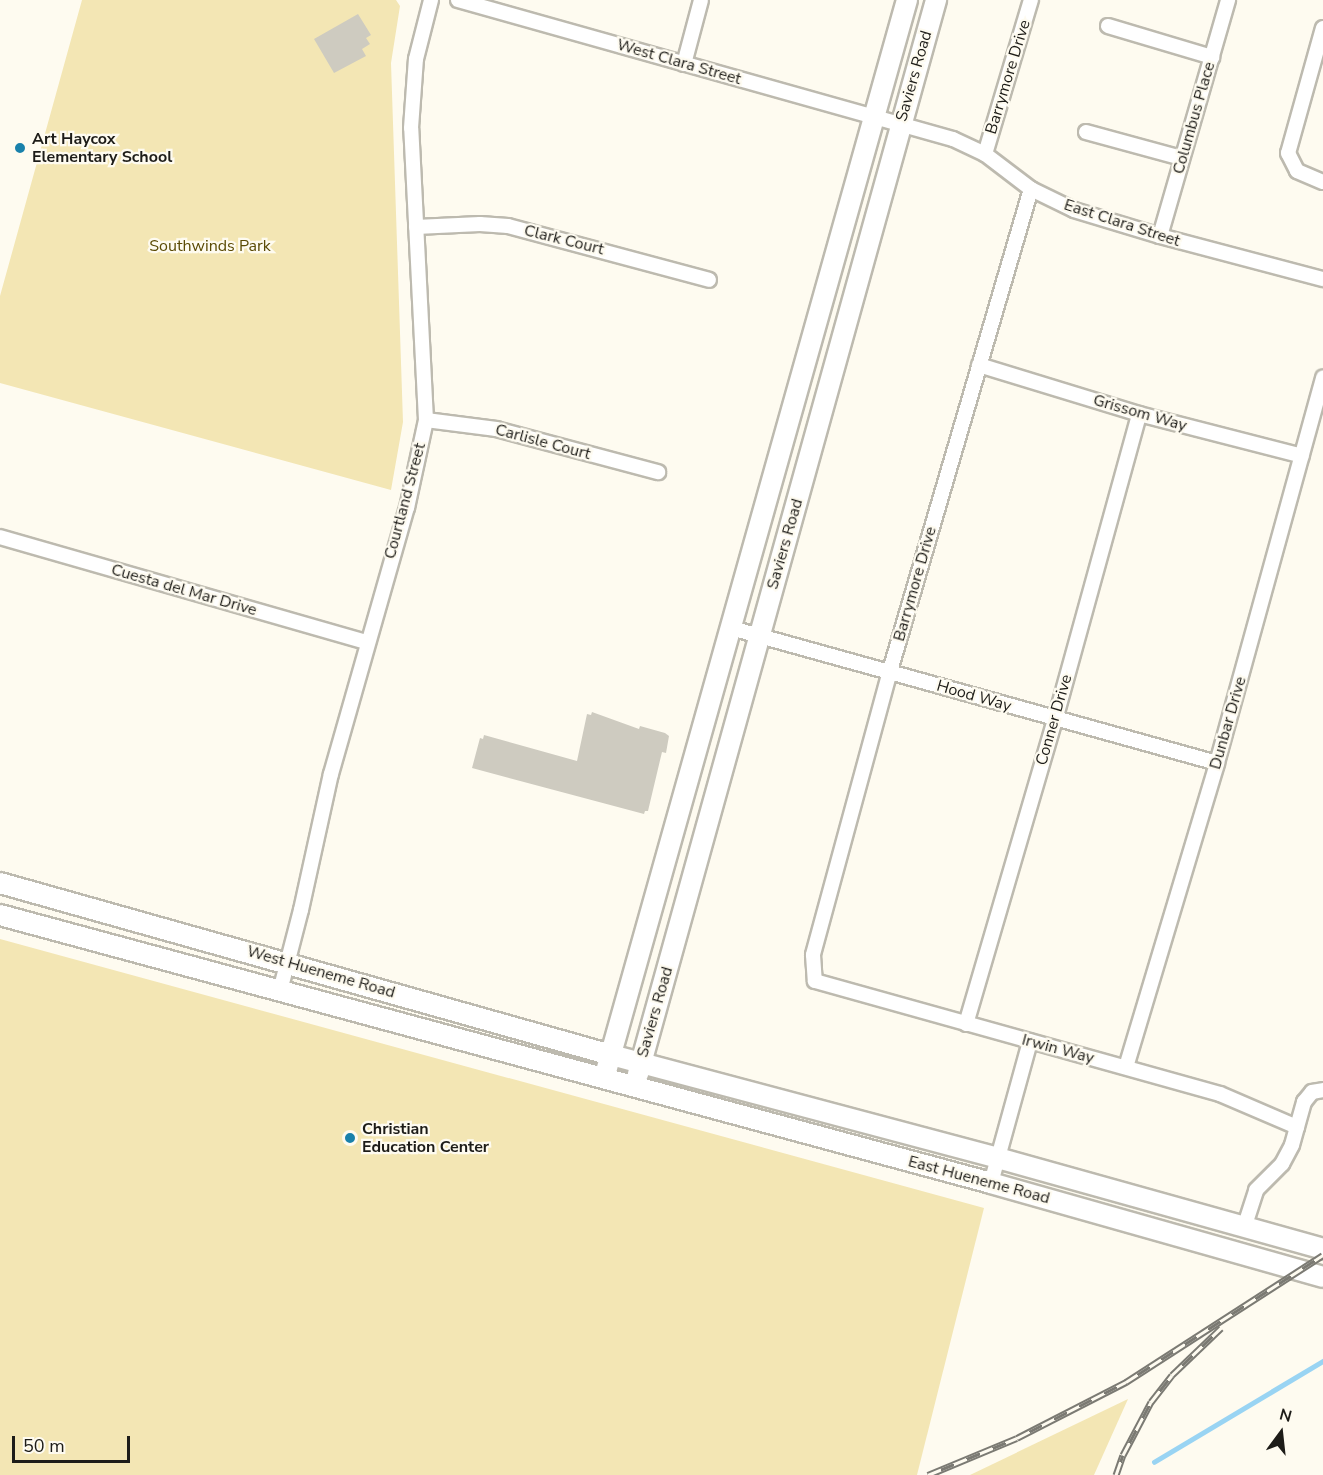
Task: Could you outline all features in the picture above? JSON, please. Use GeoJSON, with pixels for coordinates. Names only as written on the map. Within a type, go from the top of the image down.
{"type":"FeatureCollection","features":[{"type":"Feature","properties":{"kind":"main road","name":"Saviers Road"},"geometry":{"type":"LineString","coordinates":[[604,1079],[824,288],[907,0]]}},
{"type":"Feature","properties":{"kind":"main road","name":"Saviers Road"},"geometry":{"type":"LineString","coordinates":[[633,1088],[936,0]]}},
{"type":"Feature","properties":{"kind":"main road","name":"West Hueneme Road"},"geometry":{"type":"LineString","coordinates":[[0,883],[641,1063]]}},
{"type":"Feature","properties":{"kind":"main road","name":"West Hueneme Road"},"geometry":{"type":"LineString","coordinates":[[0,915],[633,1088]]}},
{"type":"Feature","properties":{"kind":"main road","name":"East Hueneme Road"},"geometry":{"type":"LineString","coordinates":[[641,1063],[998,1158],[1323,1250]]}},
{"type":"Feature","properties":{"kind":"main road","name":"East Hueneme Road"},"geometry":{"type":"LineString","coordinates":[[633,1088],[991,1183],[1323,1277]]}},
{"type":"Feature","properties":{"kind":"main road"},"geometry":{"type":"LineString","coordinates":[[1163,1231],[1187,1229],[1226,1237],[1241,1234],[1244,1228]]}},
{"type":"Feature","properties":{"kind":"street","name":"Courtland Street"},"geometry":{"type":"LineString","coordinates":[[280,991],[331,774],[406,508],[426,420],[411,128],[416,59],[431,0]]}},
{"type":"Feature","properties":{"kind":"street","name":"West Clara Street"},"geometry":{"type":"LineString","coordinates":[[458,0],[900,124]]}},
{"type":"Feature","properties":{"kind":"street"},"geometry":{"type":"LineString","coordinates":[[684,63],[701,0]]}},
{"type":"Feature","properties":{"kind":"street","name":"Barrymore Drive"},"geometry":{"type":"LineString","coordinates":[[985,154],[1031,0]]}},
{"type":"Feature","properties":{"kind":"street","name":"Columbus Place"},"geometry":{"type":"LineString","coordinates":[[1160,236],[1228,0]]}},
{"type":"Feature","properties":{"kind":"street"},"geometry":{"type":"LineString","coordinates":[[1108,26],[1212,57]]}},
{"type":"Feature","properties":{"kind":"street"},"geometry":{"type":"LineString","coordinates":[[1323,28],[1288,153],[1297,171],[1323,182]]}},
{"type":"Feature","properties":{"kind":"street","name":"East Clara Street"},"geometry":{"type":"LineString","coordinates":[[900,124],[953,139],[985,154],[1030,189],[1074,210],[1160,236],[1323,279]]}},
{"type":"Feature","properties":{"kind":"street"},"geometry":{"type":"LineString","coordinates":[[1086,132],[1182,158]]}},
{"type":"Feature","properties":{"kind":"street","name":"Barrymore Drive"},"geometry":{"type":"LineString","coordinates":[[815,981],[813,955],[890,671],[1030,189]]}},
{"type":"Feature","properties":{"kind":"street","name":"Clark Court"},"geometry":{"type":"LineString","coordinates":[[416,227],[480,224],[508,226],[709,280]]}},
{"type":"Feature","properties":{"kind":"street","name":"Grissom Way"},"geometry":{"type":"LineString","coordinates":[[979,365],[1139,414],[1302,456]]}},
{"type":"Feature","properties":{"kind":"street","name":"Dunbar Drive"},"geometry":{"type":"LineString","coordinates":[[1126,1067],[1217,764],[1323,377]]}},
{"type":"Feature","properties":{"kind":"street","name":"Conner Drive"},"geometry":{"type":"LineString","coordinates":[[966,1024],[1055,720],[1139,414]]}},
{"type":"Feature","properties":{"kind":"street","name":"Carlisle Court"},"geometry":{"type":"LineString","coordinates":[[426,420],[496,429],[658,472]]}},
{"type":"Feature","properties":{"kind":"street","name":"Cuesta del Mar Drive"},"geometry":{"type":"LineString","coordinates":[[0,537],[367,642]]}},
{"type":"Feature","properties":{"kind":"street","name":"Hood Way"},"geometry":{"type":"LineString","coordinates":[[731,628],[1217,764]]}},
{"type":"Feature","properties":{"kind":"street","name":"Irwin Way"},"geometry":{"type":"LineString","coordinates":[[815,981],[1220,1094],[1297,1127]]}},
{"type":"Feature","properties":{"kind":"street"},"geometry":{"type":"LineString","coordinates":[[991,1183],[1030,1041]]}},
{"type":"Feature","properties":{"kind":"street"},"geometry":{"type":"LineString","coordinates":[[1244,1228],[1257,1190],[1282,1164],[1292,1145],[1308,1095],[1323,1090]]}},
{"type":"Feature","properties":{"kind":"green space","name":"Southwinds Park"},"geometry":{"type":"Polygon","coordinates":[[[82,0],[396,0],[400,6],[391,63],[403,422],[391,490],[0,383],[0,296],[82,0]]]}},
{"type":"Feature","properties":{"kind":"green space"},"geometry":{"type":"Polygon","coordinates":[[[0,939],[984,1208],[917,1475],[0,1475],[0,939]]]}},
{"type":"Feature","properties":{"kind":"green space"},"geometry":{"type":"Polygon","coordinates":[[[1128,1399],[1094,1475],[970,1475],[1128,1399]]]}},
{"type":"Feature","properties":{"kind":"building"},"geometry":{"type":"Polygon","coordinates":[[[358,14],[371,35],[366,38],[370,44],[362,49],[366,56],[334,73],[314,39],[358,14]]]}},
{"type":"Feature","properties":{"kind":"building"},"geometry":{"type":"Polygon","coordinates":[[[592,712],[639,729],[640,726],[669,736],[666,753],[662,752],[648,811],[644,814],[472,768],[480,738],[483,739],[484,735],[577,761],[587,714],[591,715],[592,712]]]}},
{"type":"Feature","properties":{"kind":"waterway"},"geometry":{"type":"LineString","coordinates":[[1154,1462],[1323,1361]]}},
{"type":"Feature","properties":{"kind":"railway"},"geometry":{"type":"LineString","coordinates":[[928,1475],[1017,1438],[1126,1382],[1323,1255]]}},
{"type":"Feature","properties":{"kind":"railway"},"geometry":{"type":"LineString","coordinates":[[1116,1475],[1123,1455],[1151,1402],[1172,1375],[1221,1328]]}},
{"type":"Feature","properties":{"kind":"place","name":"Art Haycox Elementary School"},"geometry":{"type":"Point","coordinates":[20,148]}},
{"type":"Feature","properties":{"kind":"place","name":"Christian Education Center"},"geometry":{"type":"Point","coordinates":[350,1138]}}]}
